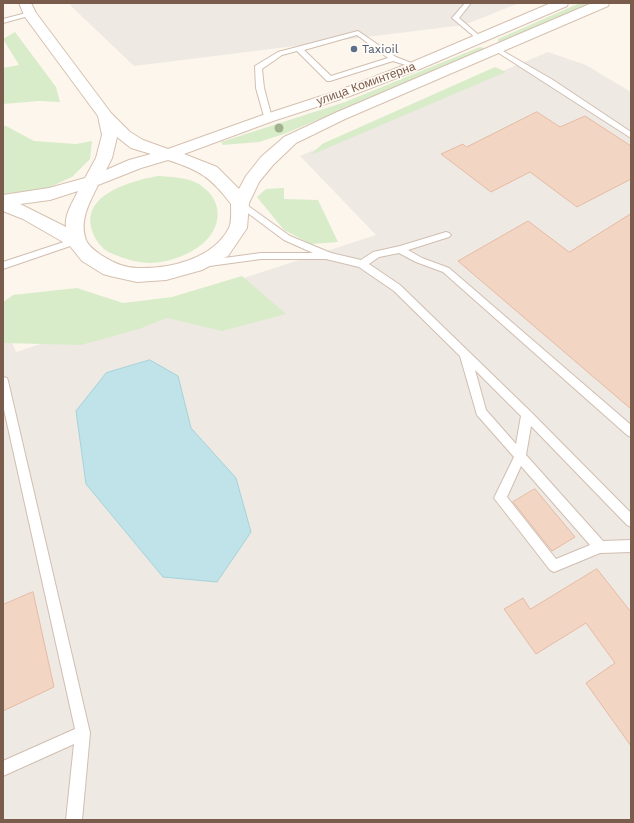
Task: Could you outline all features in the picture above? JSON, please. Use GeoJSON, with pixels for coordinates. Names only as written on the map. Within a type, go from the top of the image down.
{"type":"FeatureCollection","features":[{"type":"Feature","properties":{"kind":"main road","name":"улица Коминтерна"},"geometry":{"type":"LineString","coordinates":[[166,154],[345,93],[415,66],[562,3]]}},
{"type":"Feature","properties":{"kind":"main road","name":"улица Коминтерна"},"geometry":{"type":"LineString","coordinates":[[240,203],[252,180],[267,161],[290,140],[340,116],[603,3]]}},
{"type":"Feature","properties":{"kind":"main road"},"geometry":{"type":"LineString","coordinates":[[3,203],[29,215],[76,241],[89,256],[110,269],[137,275],[166,273],[195,265],[221,251],[238,228],[240,203],[228,186],[211,171],[185,160],[137,144],[124,135],[106,116],[27,8]]}},
{"type":"Feature","properties":{"kind":"main road"},"geometry":{"type":"LineString","coordinates":[[479,38],[496,48]]}},
{"type":"Feature","properties":{"kind":"main road"},"geometry":{"type":"LineString","coordinates":[[76,241],[74,224],[80,204],[94,181],[104,158],[110,135],[106,116]]}},
{"type":"Feature","properties":{"kind":"main road"},"geometry":{"type":"LineString","coordinates":[[3,203],[50,194],[94,181],[135,164],[166,154]]}},
{"type":"Feature","properties":{"kind":"lane"},"geometry":{"type":"LineString","coordinates":[[468,3],[455,18],[479,38]]}},
{"type":"Feature","properties":{"kind":"lane"},"geometry":{"type":"LineString","coordinates":[[3,21],[27,8]]}},
{"type":"Feature","properties":{"kind":"lane"},"geometry":{"type":"LineString","coordinates":[[268,118],[260,88],[258,68],[280,53],[358,33],[393,59],[415,66]]}},
{"type":"Feature","properties":{"kind":"lane"},"geometry":{"type":"LineString","coordinates":[[496,48],[631,136]]}},
{"type":"Feature","properties":{"kind":"lane"},"geometry":{"type":"LineString","coordinates":[[300,49],[330,79],[393,59]]}},
{"type":"Feature","properties":{"kind":"lane"},"geometry":{"type":"LineString","coordinates":[[240,203],[287,238],[329,256],[362,264],[398,288],[527,415],[631,521]]}},
{"type":"Feature","properties":{"kind":"lane"},"geometry":{"type":"LineString","coordinates":[[362,264],[376,254],[400,249],[446,235]]}},
{"type":"Feature","properties":{"kind":"lane"},"geometry":{"type":"LineString","coordinates":[[3,266],[76,241]]}},
{"type":"Feature","properties":{"kind":"lane"},"geometry":{"type":"LineString","coordinates":[[400,249],[419,260],[446,270],[631,432]]}},
{"type":"Feature","properties":{"kind":"lane"},"geometry":{"type":"LineString","coordinates":[[195,265],[261,256],[329,256]]}},
{"type":"Feature","properties":{"kind":"lane"},"geometry":{"type":"LineString","coordinates":[[465,354],[481,412],[600,547]]}},
{"type":"Feature","properties":{"kind":"lane"},"geometry":{"type":"LineString","coordinates":[[3,381],[83,733],[74,820]]}},
{"type":"Feature","properties":{"kind":"lane"},"geometry":{"type":"LineString","coordinates":[[527,415],[520,456],[500,498],[554,566],[600,547],[631,546]]}},
{"type":"Feature","properties":{"kind":"lane"},"geometry":{"type":"LineString","coordinates":[[3,769],[83,733]]}},
{"type":"Feature","properties":{"kind":"shaded area"},"geometry":{"type":"Polygon","coordinates":[[[70,3],[519,3],[464,25],[134,66],[72,7],[70,3]]]}},
{"type":"Feature","properties":{"kind":"shaded area"},"geometry":{"type":"Polygon","coordinates":[[[548,52],[586,65],[631,92],[631,820],[3,820],[3,320],[16,352],[376,235],[300,156],[548,52]]]}},
{"type":"Feature","properties":{"kind":"green space"},"geometry":{"type":"Polygon","coordinates":[[[580,3],[592,3],[503,42],[498,42],[498,39],[580,3]]]}},
{"type":"Feature","properties":{"kind":"green space"},"geometry":{"type":"Polygon","coordinates":[[[15,32],[56,87],[60,102],[39,101],[3,104],[3,68],[19,65],[3,39],[15,32]]]}},
{"type":"Feature","properties":{"kind":"green space"},"geometry":{"type":"Polygon","coordinates":[[[480,47],[484,48],[482,51],[284,134],[259,142],[223,145],[221,142],[345,102],[480,47]]]}},
{"type":"Feature","properties":{"kind":"green space"},"geometry":{"type":"Polygon","coordinates":[[[495,67],[506,72],[311,155],[322,144],[495,67]]]}},
{"type":"Feature","properties":{"kind":"green space"},"geometry":{"type":"Polygon","coordinates":[[[3,126],[6,126],[34,141],[76,144],[92,141],[90,159],[72,177],[41,191],[3,197],[3,126]]]}},
{"type":"Feature","properties":{"kind":"green space"},"geometry":{"type":"Polygon","coordinates":[[[158,176],[188,180],[197,183],[207,190],[214,200],[217,208],[217,220],[213,231],[197,248],[174,259],[162,262],[146,263],[122,258],[106,251],[98,243],[93,233],[90,220],[93,209],[100,200],[110,192],[134,182],[158,176]]]}},
{"type":"Feature","properties":{"kind":"green space"},"geometry":{"type":"Polygon","coordinates":[[[284,188],[284,199],[318,200],[338,242],[311,244],[284,230],[257,197],[266,189],[284,188]]]}},
{"type":"Feature","properties":{"kind":"green space"},"geometry":{"type":"Polygon","coordinates":[[[242,276],[286,314],[222,331],[167,318],[139,329],[81,345],[3,343],[3,302],[13,295],[77,288],[123,303],[172,297],[242,276]]]}},
{"type":"Feature","properties":{"kind":"water"},"geometry":{"type":"Polygon","coordinates":[[[150,360],[178,376],[191,428],[236,478],[251,532],[217,582],[163,577],[86,484],[76,411],[106,373],[150,360]]]}},
{"type":"Feature","properties":{"kind":"building"},"geometry":{"type":"Polygon","coordinates":[[[537,112],[560,127],[585,116],[631,146],[631,179],[577,207],[530,172],[491,192],[441,154],[463,144],[466,147],[537,112]]]}},
{"type":"Feature","properties":{"kind":"building"},"geometry":{"type":"Polygon","coordinates":[[[631,214],[631,409],[458,261],[528,221],[569,252],[631,214]]]}},
{"type":"Feature","properties":{"kind":"building"},"geometry":{"type":"Polygon","coordinates":[[[535,489],[575,537],[552,551],[513,502],[535,489]]]}},
{"type":"Feature","properties":{"kind":"building"},"geometry":{"type":"Polygon","coordinates":[[[597,569],[631,612],[631,746],[586,683],[615,663],[586,623],[536,654],[504,609],[523,598],[530,609],[597,569]]]}},
{"type":"Feature","properties":{"kind":"building"},"geometry":{"type":"Polygon","coordinates":[[[33,592],[54,687],[3,711],[3,605],[33,592]]]}},
{"type":"Feature","properties":{"kind":"place","name":"Taxioil"},"geometry":{"type":"Point","coordinates":[354,49]}}]}
